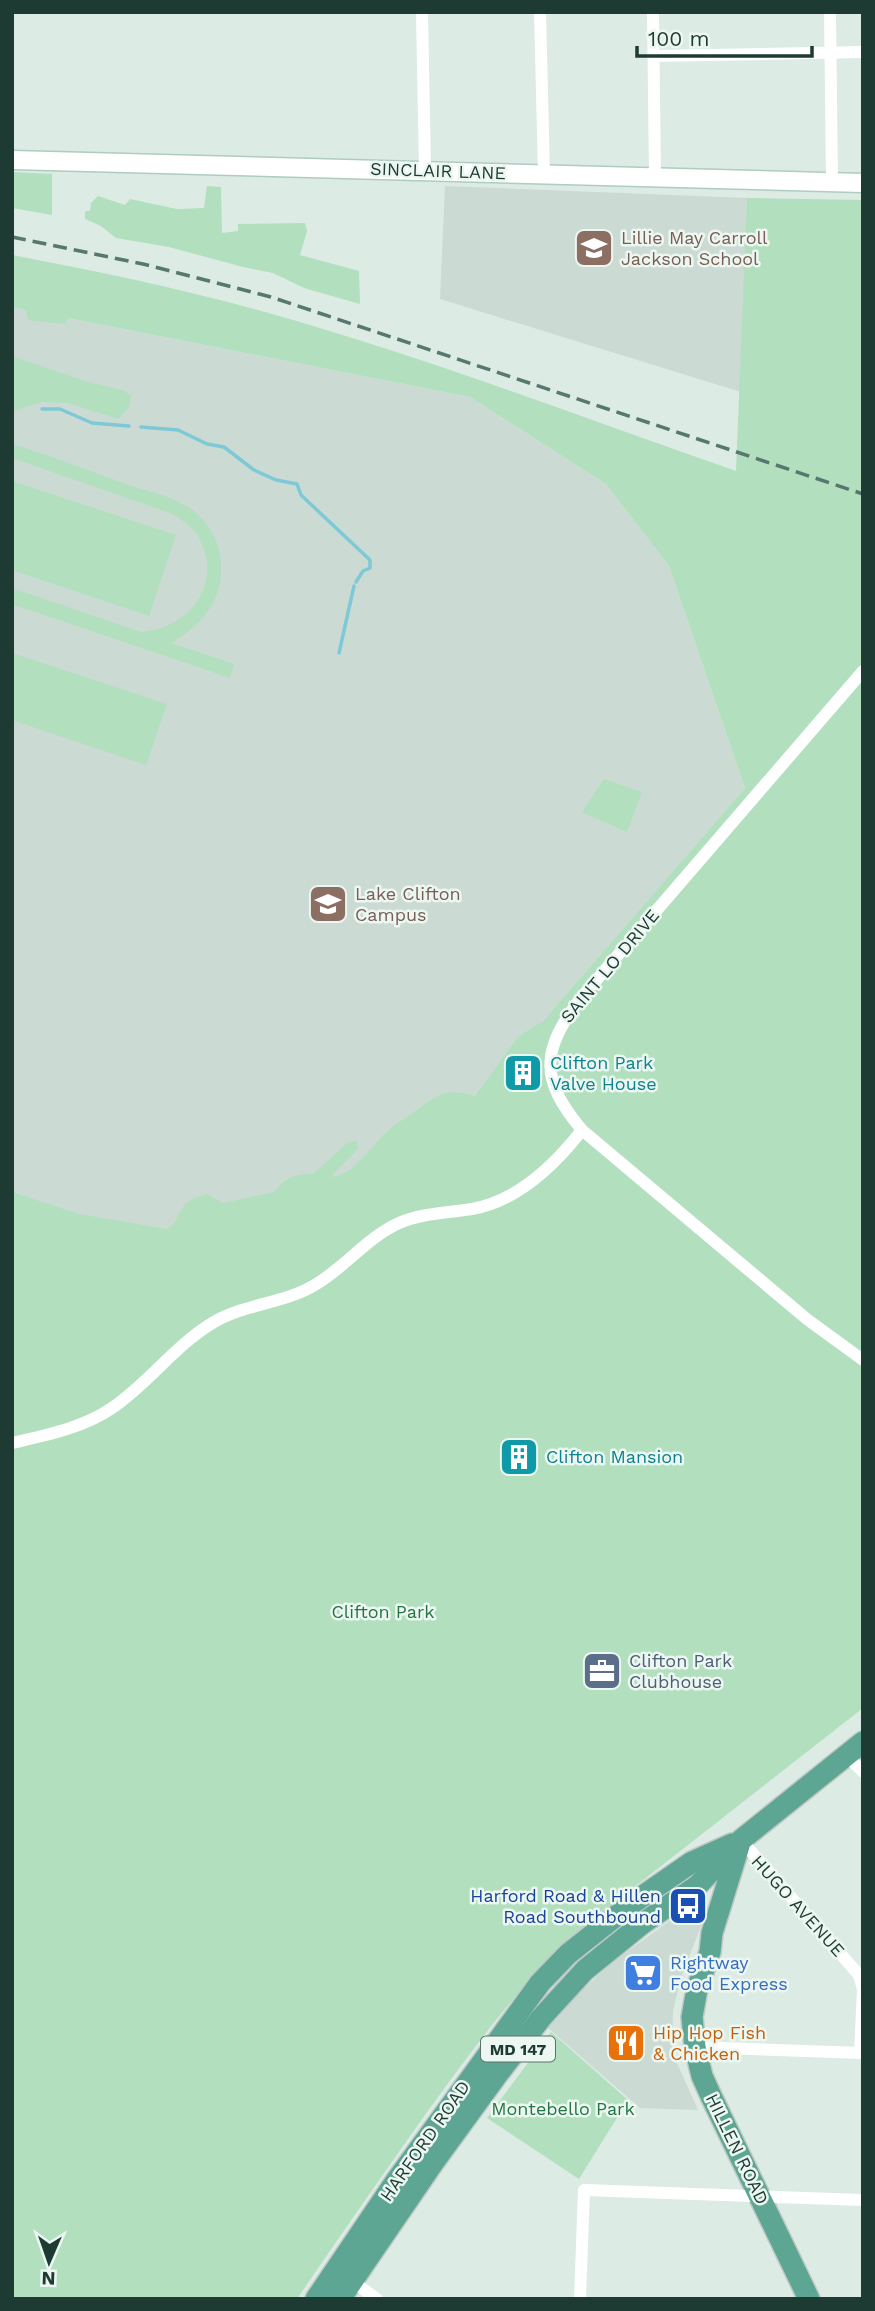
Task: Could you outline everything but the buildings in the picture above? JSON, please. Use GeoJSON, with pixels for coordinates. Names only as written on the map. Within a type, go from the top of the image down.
{"type":"FeatureCollection","features":[{"type":"Feature","properties":{"kind":"main road","name":"SINCLAIR LANE"},"geometry":{"type":"LineString","coordinates":[[12,160],[863,183]]}},
{"type":"Feature","properties":{"kind":"main road","name":"HARFORD ROAD"},"geometry":{"type":"LineString","coordinates":[[316,2299],[344,2275],[541,2018],[603,1954],[696,1886],[741,1840],[855,1749]]}},
{"type":"Feature","properties":{"kind":"main road","name":"HARFORD ROAD"},"geometry":{"type":"LineString","coordinates":[[340,2299],[344,2275],[412,2160],[540,1983],[568,1954],[630,1905],[692,1862],[741,1840]]}},
{"type":"Feature","properties":{"kind":"main road","name":"HILLEN ROAD"},"geometry":{"type":"LineString","coordinates":[[741,1840],[694,2002],[692,2017],[695,2047],[710,2096],[809,2299]]}},
{"type":"Feature","properties":{"kind":"main road","name":"HILLEN ROAD"},"geometry":{"type":"LineString","coordinates":[[710,1952],[721,1937],[741,1892],[744,1872],[741,1840]]}},
{"type":"Feature","properties":{"kind":"main road"},"geometry":{"type":"LineString","coordinates":[[696,1886],[710,1893],[714,1899],[717,1918]]}},
{"type":"Feature","properties":{"kind":"street"},"geometry":{"type":"LineString","coordinates":[[422,12],[425,171]]}},
{"type":"Feature","properties":{"kind":"street"},"geometry":{"type":"LineString","coordinates":[[540,12],[544,174]]}},
{"type":"Feature","properties":{"kind":"street"},"geometry":{"type":"LineString","coordinates":[[653,12],[655,177]]}},
{"type":"Feature","properties":{"kind":"street"},"geometry":{"type":"LineString","coordinates":[[830,12],[832,182]]}},
{"type":"Feature","properties":{"kind":"street"},"geometry":{"type":"LineString","coordinates":[[653,56],[863,52]]}},
{"type":"Feature","properties":{"kind":"street","name":"SAINT LO DRIVE"},"geometry":{"type":"LineString","coordinates":[[863,671],[564,1020],[553,1045],[552,1076],[561,1103],[582,1130],[808,1320],[863,1360]]}},
{"type":"Feature","properties":{"kind":"street"},"geometry":{"type":"LineString","coordinates":[[12,1443],[68,1429],[101,1415],[124,1398],[173,1352],[213,1323],[227,1315],[306,1290],[337,1270],[368,1243],[395,1225],[418,1217],[492,1204],[509,1197],[546,1171],[582,1130]]}},
{"type":"Feature","properties":{"kind":"street"},"geometry":{"type":"LineString","coordinates":[[855,1749],[863,1772]]}},
{"type":"Feature","properties":{"kind":"street","name":"HUGO AVENUE"},"geometry":{"type":"LineString","coordinates":[[741,1840],[859,1975],[863,1989],[862,2053]]}},
{"type":"Feature","properties":{"kind":"street"},"geometry":{"type":"LineString","coordinates":[[695,2047],[862,2053]]}},
{"type":"Feature","properties":{"kind":"street"},"geometry":{"type":"LineString","coordinates":[[580,2299],[584,2190],[863,2200]]}},
{"type":"Feature","properties":{"kind":"street"},"geometry":{"type":"LineString","coordinates":[[344,2275],[377,2299]]}},
{"type":"Feature","properties":{"kind":"shaded area","name":"Lillie May Carroll Jackson School"},"geometry":{"type":"Polygon","coordinates":[[[445,186],[747,198],[741,392],[440,299],[445,186]]]}},
{"type":"Feature","properties":{"kind":"shaded area","name":"Lake Clifton Campus"},"geometry":{"type":"Polygon","coordinates":[[[12,307],[470,397],[606,484],[669,566],[745,788],[543,1021],[518,1036],[445,1138],[386,1198],[12,1253],[12,307]]]}},
{"type":"Feature","properties":{"kind":"shaded area"},"geometry":{"type":"Polygon","coordinates":[[[701,1901],[706,1903],[708,1908],[681,1978],[673,2011],[672,2052],[698,2110],[640,2108],[548,2028],[580,1992],[614,1961],[701,1901]]]}},
{"type":"Feature","properties":{"kind":"green space"},"geometry":{"type":"Polygon","coordinates":[[[12,172],[52,174],[52,215],[12,208],[12,172]]]}},
{"type":"Feature","properties":{"kind":"green space"},"geometry":{"type":"Polygon","coordinates":[[[207,186],[221,187],[222,233],[238,231],[238,224],[305,223],[307,231],[300,255],[359,271],[360,304],[304,288],[273,273],[169,247],[116,238],[101,226],[85,219],[85,211],[90,211],[91,203],[98,196],[125,205],[130,199],[177,209],[204,208],[207,186]]]}},
{"type":"Feature","properties":{"kind":"green space","name":"Clifton Park"},"geometry":{"type":"Polygon","coordinates":[[[747,198],[863,200],[863,1708],[569,1938],[511,2001],[459,2069],[297,2299],[12,2299],[12,1192],[79,1214],[167,1229],[184,1206],[196,1198],[207,1194],[223,1203],[274,1192],[284,1181],[294,1176],[314,1173],[346,1144],[356,1140],[358,1147],[355,1152],[332,1177],[340,1175],[361,1160],[388,1130],[434,1098],[455,1092],[475,1096],[518,1036],[543,1021],[745,788],[669,566],[606,484],[470,397],[68,318],[65,324],[28,320],[26,310],[12,307],[12,255],[171,288],[324,329],[443,367],[736,471],[747,198]]]}},
{"type":"Feature","properties":{"kind":"green space"},"geometry":{"type":"Polygon","coordinates":[[[12,356],[88,382],[123,390],[131,396],[129,407],[118,419],[68,403],[41,402],[12,412],[12,356]]]}},
{"type":"Feature","properties":{"kind":"green space"},"geometry":{"type":"Polygon","coordinates":[[[12,444],[171,498],[201,517],[218,546],[221,563],[220,584],[206,614],[190,630],[171,643],[234,664],[230,678],[12,604],[12,588],[141,632],[159,629],[189,611],[199,599],[207,568],[204,551],[196,533],[180,519],[170,513],[12,458],[12,444]]]}},
{"type":"Feature","properties":{"kind":"green space"},"geometry":{"type":"Polygon","coordinates":[[[12,481],[176,535],[149,616],[12,570],[12,481]]]}},
{"type":"Feature","properties":{"kind":"green space"},"geometry":{"type":"Polygon","coordinates":[[[12,653],[167,704],[146,765],[12,720],[12,653]]]}},
{"type":"Feature","properties":{"kind":"green space"},"geometry":{"type":"Polygon","coordinates":[[[604,779],[642,792],[627,832],[582,812],[604,779]]]}},
{"type":"Feature","properties":{"kind":"green space","name":"Montebello Park"},"geometry":{"type":"Polygon","coordinates":[[[551,2032],[628,2100],[579,2179],[487,2118],[551,2032]]]}},
{"type":"Feature","properties":{"kind":"waterway"},"geometry":{"type":"LineString","coordinates":[[42,409],[60,409],[92,423],[129,426]]}},
{"type":"Feature","properties":{"kind":"waterway"},"geometry":{"type":"LineString","coordinates":[[141,427],[178,430],[207,444],[224,447],[254,470],[276,480],[297,484],[301,495],[370,560],[370,568],[363,571],[356,582]]}},
{"type":"Feature","properties":{"kind":"waterway"},"geometry":{"type":"LineString","coordinates":[[339,653],[354,586]]}},
{"type":"Feature","properties":{"kind":"railway"},"geometry":{"type":"LineString","coordinates":[[12,237],[143,264],[271,297],[863,494]]}},
{"type":"Feature","properties":{"kind":"place","name":"Lillie May Carroll Jackson School"},"geometry":{"type":"Point","coordinates":[594,248]}},
{"type":"Feature","properties":{"kind":"place","name":"Lake Clifton Campus"},"geometry":{"type":"Point","coordinates":[328,904]}},
{"type":"Feature","properties":{"kind":"place","name":"Clifton Park Valve House"},"geometry":{"type":"Point","coordinates":[523,1073]}},
{"type":"Feature","properties":{"kind":"place","name":"Clifton Mansion"},"geometry":{"type":"Point","coordinates":[519,1457]}},
{"type":"Feature","properties":{"kind":"place","name":"Clifton Park Clubhouse"},"geometry":{"type":"Point","coordinates":[602,1671]}},
{"type":"Feature","properties":{"kind":"place","name":"Harford Road & Hillen Road Southbound"},"geometry":{"type":"Point","coordinates":[688,1906]}},
{"type":"Feature","properties":{"kind":"place","name":"Rightway Food Express"},"geometry":{"type":"Point","coordinates":[643,1973]}},
{"type":"Feature","properties":{"kind":"place","name":"Hip Hop Fish & Chicken"},"geometry":{"type":"Point","coordinates":[626,2043]}}]}
